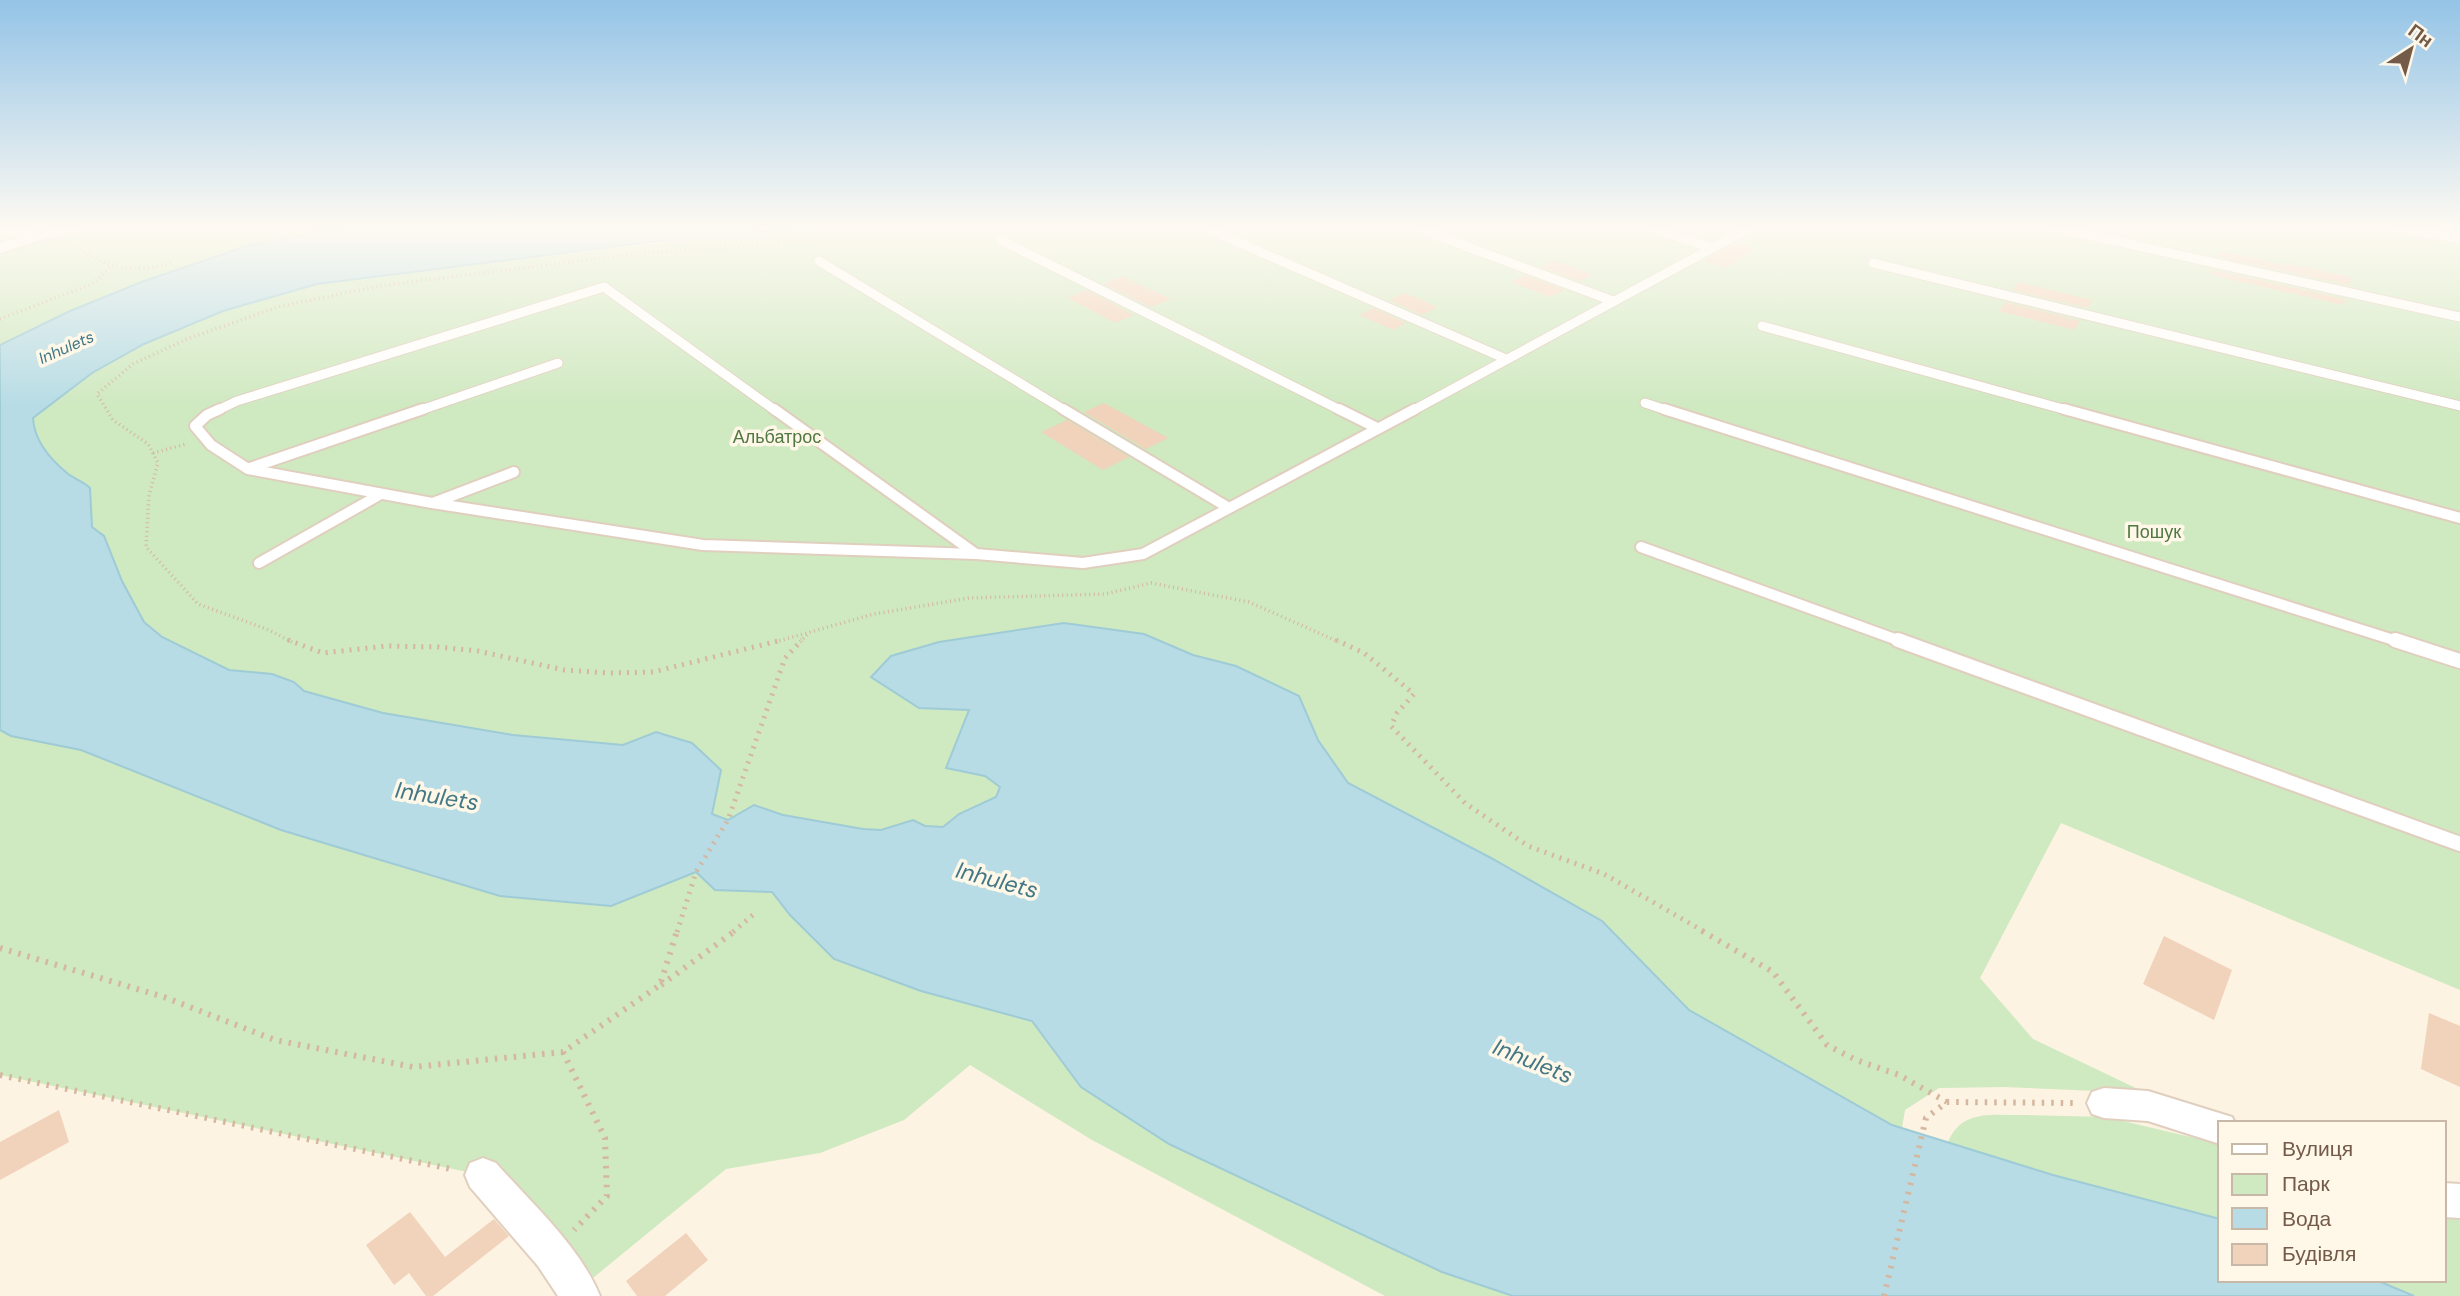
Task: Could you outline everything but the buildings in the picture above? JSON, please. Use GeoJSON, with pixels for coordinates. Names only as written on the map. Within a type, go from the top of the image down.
{"type":"FeatureCollection","features":[{"type":"Feature","properties":{"kind":"street"},"geometry":{"type":"LineString","coordinates":[[2104,1103],[2148,1106],[2218,1127]]}},
{"type":"Feature","properties":{"kind":"street"},"geometry":{"type":"LineString","coordinates":[[483,1175],[551,1253],[581,1296]]}},
{"type":"Feature","properties":{"kind":"lane"},"geometry":{"type":"LineString","coordinates":[[859,286],[1229,508]]}},
{"type":"Feature","properties":{"kind":"lane"},"geometry":{"type":"LineString","coordinates":[[1094,286],[1377,428]]}},
{"type":"Feature","properties":{"kind":"lane"},"geometry":{"type":"LineString","coordinates":[[1340,286],[1506,359]]}},
{"type":"Feature","properties":{"kind":"lane"},"geometry":{"type":"LineString","coordinates":[[1574,286],[1613,301]]}},
{"type":"Feature","properties":{"kind":"lane"},"geometry":{"type":"LineString","coordinates":[[976,554],[604,287],[230,403],[195,425],[205,438],[232,461],[248,469],[432,503],[703,545],[976,554],[1083,563],[1143,554],[1168,543],[1640,286]]}},
{"type":"Feature","properties":{"kind":"lane"},"geometry":{"type":"LineString","coordinates":[[1969,286],[2460,406]]}},
{"type":"Feature","properties":{"kind":"lane"},"geometry":{"type":"LineString","coordinates":[[2321,286],[2460,317]]}},
{"type":"Feature","properties":{"kind":"lane"},"geometry":{"type":"LineString","coordinates":[[1762,326],[2460,518]]}},
{"type":"Feature","properties":{"kind":"lane"},"geometry":{"type":"LineString","coordinates":[[248,469],[558,363]]}},
{"type":"Feature","properties":{"kind":"lane"},"geometry":{"type":"LineString","coordinates":[[1645,403],[2460,661]]}},
{"type":"Feature","properties":{"kind":"lane"},"geometry":{"type":"LineString","coordinates":[[432,503],[514,472]]}},
{"type":"Feature","properties":{"kind":"lane"},"geometry":{"type":"LineString","coordinates":[[259,563],[381,494]]}},
{"type":"Feature","properties":{"kind":"lane"},"geometry":{"type":"LineString","coordinates":[[1641,547],[2460,844]]}},
{"type":"Feature","properties":{"kind":"path"},"geometry":{"type":"LineString","coordinates":[[0,319],[85,286]]}},
{"type":"Feature","properties":{"kind":"path"},"geometry":{"type":"LineString","coordinates":[[153,453],[205,438]]}},
{"type":"Feature","properties":{"kind":"path"},"geometry":{"type":"LineString","coordinates":[[269,630],[297,645],[323,653],[386,646],[438,647],[478,651],[564,670],[653,672],[808,634],[874,614],[969,598],[1105,594],[1151,583],[1249,602],[1364,653],[1414,694],[1397,713],[1391,726],[1465,803],[1528,846],[1604,874],[1773,972],[1827,1045],[1856,1060],[1899,1075],[1947,1102],[2104,1103]]}},
{"type":"Feature","properties":{"kind":"path"},"geometry":{"type":"LineString","coordinates":[[660,985],[696,872],[728,820],[785,658],[808,634]]}},
{"type":"Feature","properties":{"kind":"path"},"geometry":{"type":"LineString","coordinates":[[0,948],[164,997],[275,1040],[413,1067],[563,1052],[723,941],[755,914]]}},
{"type":"Feature","properties":{"kind":"path"},"geometry":{"type":"LineString","coordinates":[[551,1253],[607,1196],[605,1138],[563,1052]]}},
{"type":"Feature","properties":{"kind":"path"},"geometry":{"type":"LineString","coordinates":[[0,1075],[483,1175]]}},
{"type":"Feature","properties":{"kind":"path"},"geometry":{"type":"LineString","coordinates":[[1884,1296],[1926,1118],[1947,1102]]}},
{"type":"Feature","properties":{"kind":"green space"},"geometry":{"type":"Polygon","coordinates":[[[0,286],[131,286],[72,310],[0,345],[0,286]]]}},
{"type":"Feature","properties":{"kind":"green space"},"geometry":{"type":"Polygon","coordinates":[[[307,286],[2460,286],[2460,990],[2061,823],[1980,978],[2033,1039],[2142,1091],[2125,1088],[2098,1091],[2004,1087],[1939,1088],[1905,1110],[1902,1128],[1775,1097],[1491,858],[1406,815],[979,701],[1015,771],[1008,822],[844,837],[728,820],[577,765],[192,668],[144,622],[122,581],[104,536],[92,527],[90,488],[55,462],[40,441],[33,418],[62,394],[129,351],[204,318],[307,286]]]}},
{"type":"Feature","properties":{"kind":"green space"},"geometry":{"type":"Polygon","coordinates":[[[0,730],[11,736],[81,750],[281,830],[440,879],[611,906],[696,872],[715,890],[829,893],[1442,1272],[1513,1296],[1385,1296],[1092,1140],[970,1065],[904,1120],[820,1153],[726,1169],[577,1291],[482,1175],[0,1075],[0,730]]]}},
{"type":"Feature","properties":{"kind":"green space"},"geometry":{"type":"Polygon","coordinates":[[[1980,1116],[2106,1117],[2218,1144],[2218,1267],[1948,1142],[1962,1124],[1980,1116]]]}},
{"type":"Feature","properties":{"kind":"green space"},"geometry":{"type":"Polygon","coordinates":[[[2446,1216],[2460,1220],[2460,1296],[2324,1296],[2292,1282],[2446,1282],[2446,1216]]]}},
{"type":"Feature","properties":{"kind":"water","name":"Inhulets"},"geometry":{"type":"Polygon","coordinates":[[[130,286],[308,286],[223,311],[144,344],[92,373],[33,418],[36,434],[55,462],[90,488],[92,527],[104,536],[122,581],[144,622],[162,637],[229,670],[272,674],[294,682],[304,691],[383,713],[513,735],[623,745],[656,732],[692,743],[721,770],[712,814],[728,820],[754,805],[783,815],[881,830],[913,820],[925,826],[943,827],[959,814],[996,797],[1000,787],[985,776],[946,768],[969,710],[919,708],[871,677],[891,656],[939,642],[1064,623],[1144,634],[1193,655],[1236,666],[1299,696],[1318,740],[1348,783],[1491,858],[1602,921],[1689,1010],[1892,1125],[2053,1175],[2218,1218],[2218,1282],[2381,1282],[2414,1296],[1513,1296],[1442,1272],[1169,1144],[1081,1087],[1032,1021],[921,991],[834,959],[790,915],[772,892],[715,890],[696,872],[611,906],[500,896],[281,830],[81,750],[11,736],[0,730],[0,345],[70,311],[130,286]]]}},
{"type":"Feature","properties":{"kind":"park label","name":"Альбатрос"},"geometry":{"type":"Point","coordinates":[777,437]}},
{"type":"Feature","properties":{"kind":"park label","name":"Пошук"},"geometry":{"type":"Point","coordinates":[2154,532]}}]}
